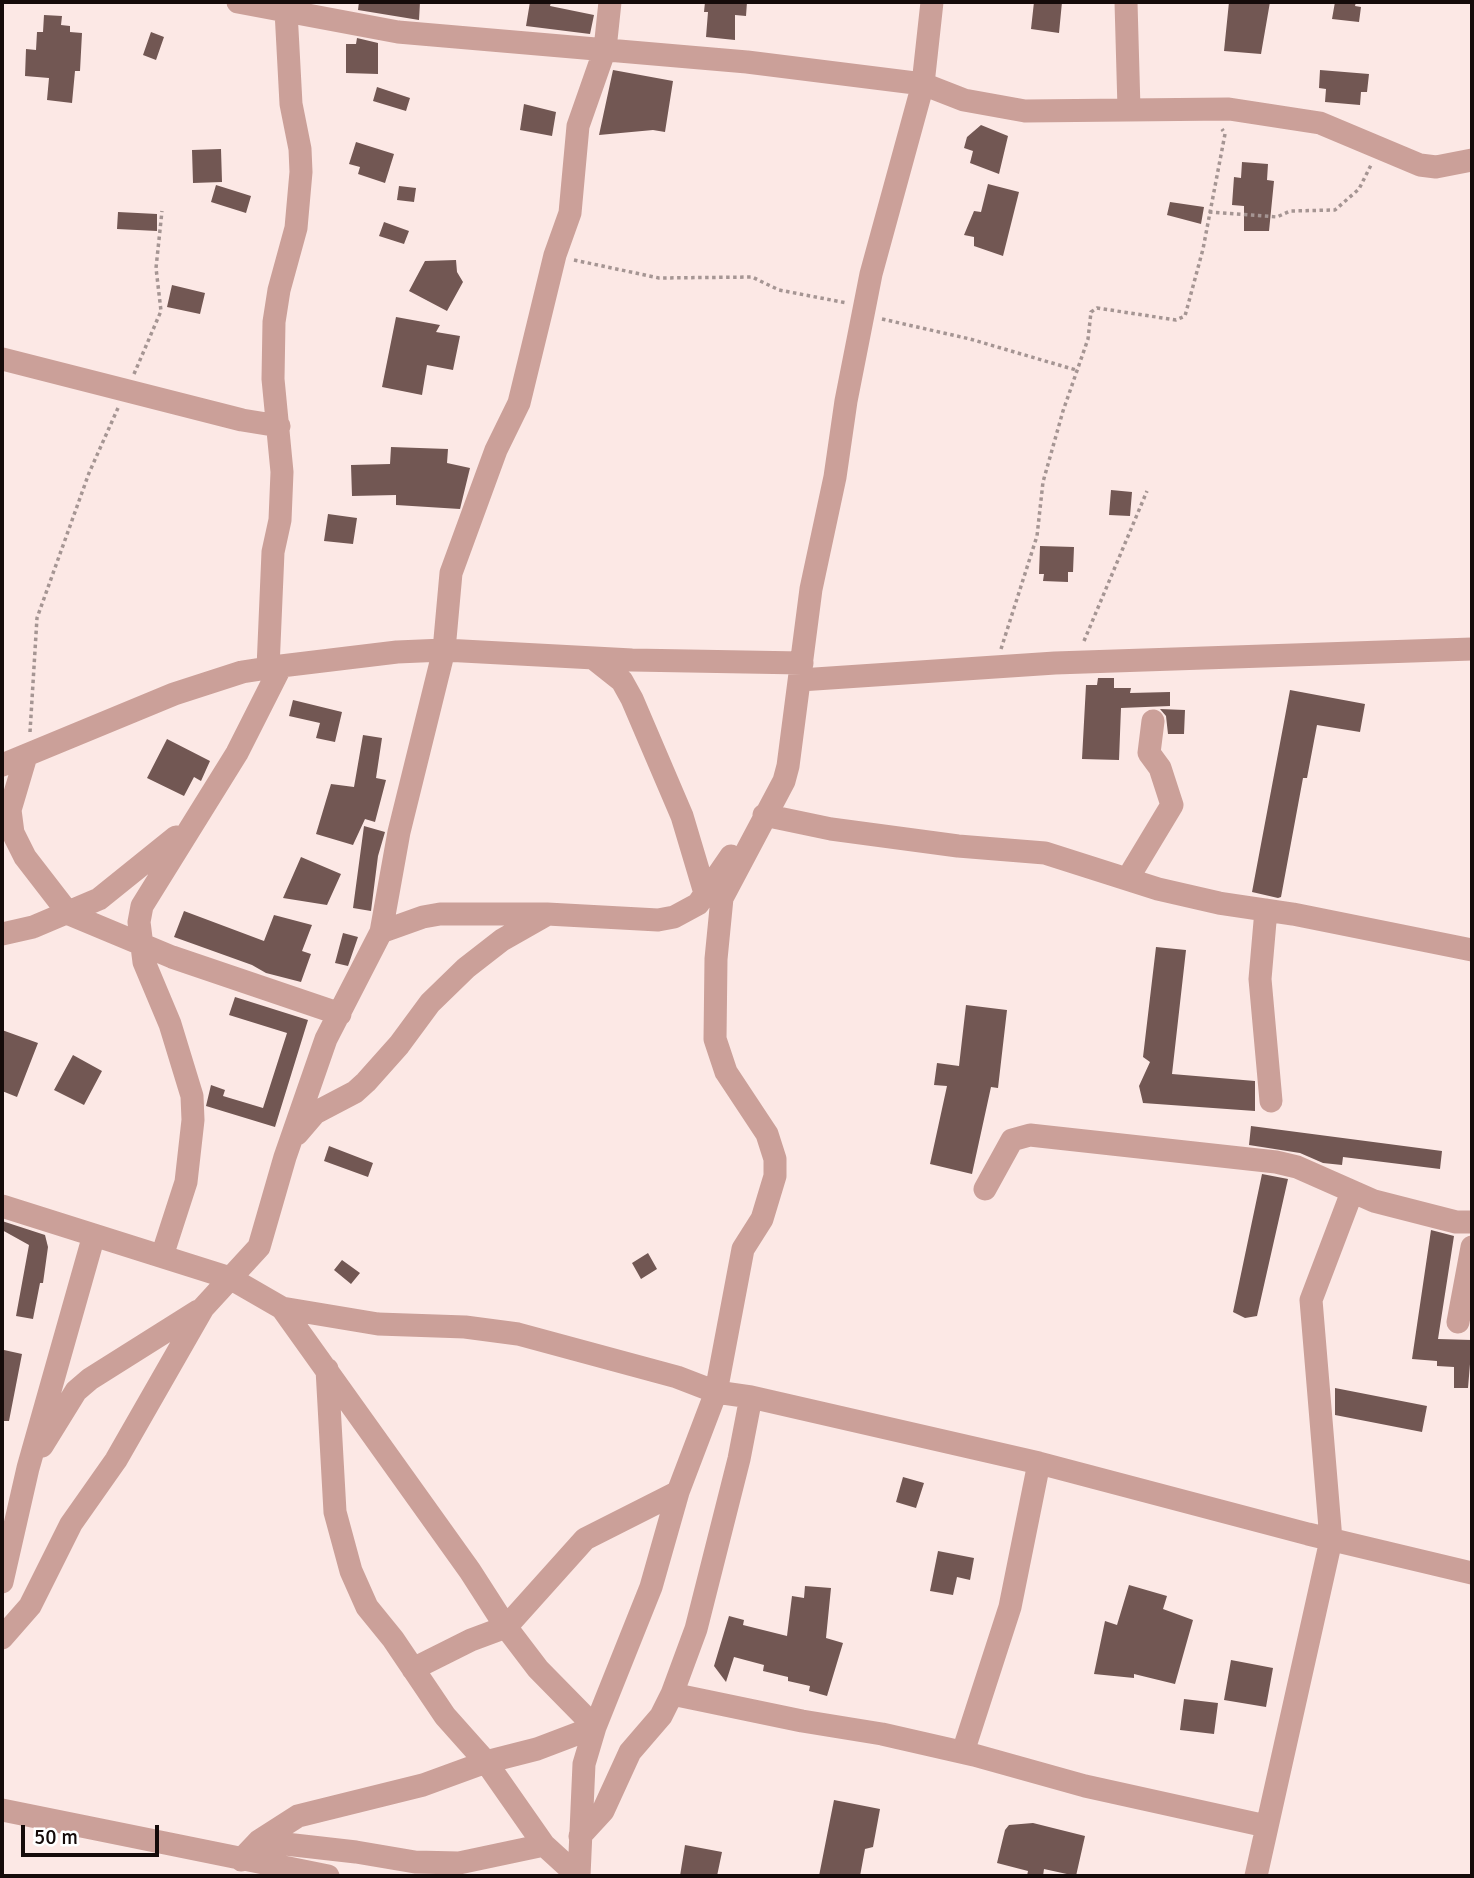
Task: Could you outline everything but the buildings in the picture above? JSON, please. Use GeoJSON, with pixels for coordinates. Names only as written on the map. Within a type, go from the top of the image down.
{"type":"FeatureCollection","features":[{"type":"Feature","properties":{"kind":"street"},"geometry":{"type":"LineString","coordinates":[[244,2],[398,32],[605,49],[923,84],[989,107],[1025,111],[1229,109],[1320,123],[1427,166],[1472,160]]}},
{"type":"Feature","properties":{"kind":"street"},"geometry":{"type":"LineString","coordinates":[[2,1638],[30,1606],[71,1524],[116,1460],[203,1308],[259,1247],[290,1142],[326,1039],[381,932],[399,832],[444,650],[451,573],[496,450],[519,403],[555,255],[570,213],[578,126],[605,49],[610,2]]}},
{"type":"Feature","properties":{"kind":"street"},"geometry":{"type":"LineString","coordinates":[[578,1876],[584,1764],[595,1727],[651,1587],[678,1492],[716,1392],[743,1250],[762,1219],[775,1176],[775,1159],[767,1134],[726,1072],[715,1040],[716,959],[722,898],[784,781],[788,766],[811,589],[864,310],[923,84],[932,2]]}},
{"type":"Feature","properties":{"kind":"street"},"geometry":{"type":"LineString","coordinates":[[1126,2],[1129,109]]}},
{"type":"Feature","properties":{"kind":"street"},"geometry":{"type":"LineString","coordinates":[[162,1256],[186,1182],[193,1120],[192,1096],[170,1024],[144,962],[139,922],[150,889],[199,817],[237,754],[275,667],[273,552],[280,520],[279,426],[273,379],[274,321],[279,290],[296,228],[301,172],[300,149],[291,104],[286,12]]}},
{"type":"Feature","properties":{"kind":"street"},"geometry":{"type":"LineString","coordinates":[[2,359],[242,420],[279,426]]}},
{"type":"Feature","properties":{"kind":"street"},"geometry":{"type":"LineString","coordinates":[[2,765],[174,694],[242,672],[397,652],[444,650],[801,671],[995,667],[1472,649]]}},
{"type":"Feature","properties":{"kind":"street"},"geometry":{"type":"LineString","coordinates":[[593,658],[622,681],[632,699],[682,816],[705,893]]}},
{"type":"Feature","properties":{"kind":"street"},"geometry":{"type":"LineString","coordinates":[[1128,878],[1172,805],[1171,795],[1160,768],[1149,754],[1153,721]]}},
{"type":"Feature","properties":{"kind":"street"},"geometry":{"type":"LineString","coordinates":[[26,756],[10,810],[13,833],[25,857],[69,914],[196,965],[340,1014]]}},
{"type":"Feature","properties":{"kind":"street"},"geometry":{"type":"LineString","coordinates":[[2,934],[33,927],[99,899],[199,817]]}},
{"type":"Feature","properties":{"kind":"street"},"geometry":{"type":"LineString","coordinates":[[381,932],[440,914],[547,914],[659,920],[688,911],[698,904],[763,817]]}},
{"type":"Feature","properties":{"kind":"street"},"geometry":{"type":"LineString","coordinates":[[763,817],[917,841],[1035,852],[1219,903],[1472,950]]}},
{"type":"Feature","properties":{"kind":"street"},"geometry":{"type":"LineString","coordinates":[[1266,910],[1260,979],[1271,1101]]}},
{"type":"Feature","properties":{"kind":"street"},"geometry":{"type":"LineString","coordinates":[[290,1142],[315,1113],[366,1082],[399,1045],[430,1003],[466,968],[502,940],[547,914]]}},
{"type":"Feature","properties":{"kind":"street"},"geometry":{"type":"LineString","coordinates":[[985,1189],[1012,1140],[1030,1135],[1276,1162],[1297,1167],[1352,1192],[1456,1222],[1472,1222]]}},
{"type":"Feature","properties":{"kind":"street"},"geometry":{"type":"LineString","coordinates":[[1256,1876],[1331,1540],[1311,1300],[1352,1192]]}},
{"type":"Feature","properties":{"kind":"street"},"geometry":{"type":"LineString","coordinates":[[2,1206],[230,1278],[282,1308],[378,1324],[465,1327],[518,1334],[677,1377],[716,1392],[751,1397],[1039,1463],[1331,1540],[1472,1573]]}},
{"type":"Feature","properties":{"kind":"street"},"geometry":{"type":"LineString","coordinates":[[2,1582],[28,1468],[94,1235]]}},
{"type":"Feature","properties":{"kind":"street"},"geometry":{"type":"LineString","coordinates":[[1458,1322],[1472,1247]]}},
{"type":"Feature","properties":{"kind":"street"},"geometry":{"type":"LineString","coordinates":[[28,1468],[76,1391],[90,1379],[203,1308]]}},
{"type":"Feature","properties":{"kind":"street"},"geometry":{"type":"LineString","coordinates":[[282,1308],[470,1571],[506,1628],[538,1669],[595,1727]]}},
{"type":"Feature","properties":{"kind":"street"},"geometry":{"type":"LineString","coordinates":[[327,1369],[335,1512],[351,1571],[367,1607],[445,1717],[486,1762],[544,1845],[578,1876]]}},
{"type":"Feature","properties":{"kind":"street"},"geometry":{"type":"LineString","coordinates":[[580,1836],[603,1811],[625,1759],[661,1717],[672,1694],[696,1629],[739,1459],[751,1397]]}},
{"type":"Feature","properties":{"kind":"street"},"geometry":{"type":"LineString","coordinates":[[963,1752],[1010,1607],[1039,1463]]}},
{"type":"Feature","properties":{"kind":"street"},"geometry":{"type":"LineString","coordinates":[[413,1669],[471,1640],[506,1628],[585,1539],[678,1492]]}},
{"type":"Feature","properties":{"kind":"street"},"geometry":{"type":"LineString","coordinates":[[672,1694],[963,1752],[1085,1786],[1266,1826]]}},
{"type":"Feature","properties":{"kind":"street"},"geometry":{"type":"LineString","coordinates":[[241,1860],[259,1841],[298,1816],[423,1785],[486,1762],[537,1749],[595,1727]]}},
{"type":"Feature","properties":{"kind":"street"},"geometry":{"type":"LineString","coordinates":[[2,1810],[328,1876]]}},
{"type":"Feature","properties":{"kind":"street"},"geometry":{"type":"LineString","coordinates":[[259,1841],[426,1863],[459,1863],[544,1845]]}},
{"type":"Feature","properties":{"kind":"path"},"geometry":{"type":"LineString","coordinates":[[995,667],[1037,536],[1043,482],[1076,370],[1088,339],[1094,309],[1176,320],[1185,316],[1225,134],[1223,129],[1210,125]]}},
{"type":"Feature","properties":{"kind":"path"},"geometry":{"type":"LineString","coordinates":[[1209,212],[1277,217],[1290,211],[1335,210],[1359,189],[1380,148]]}},
{"type":"Feature","properties":{"kind":"path"},"geometry":{"type":"LineString","coordinates":[[26,756],[33,709],[37,618],[89,473],[127,391],[143,347],[161,312],[156,268],[162,211]]}},
{"type":"Feature","properties":{"kind":"path"},"geometry":{"type":"LineString","coordinates":[[555,255],[636,275],[688,279],[752,277],[779,290],[864,310],[1076,370]]}},
{"type":"Feature","properties":{"kind":"path"},"geometry":{"type":"LineString","coordinates":[[1076,662],[1147,491]]}}]}
